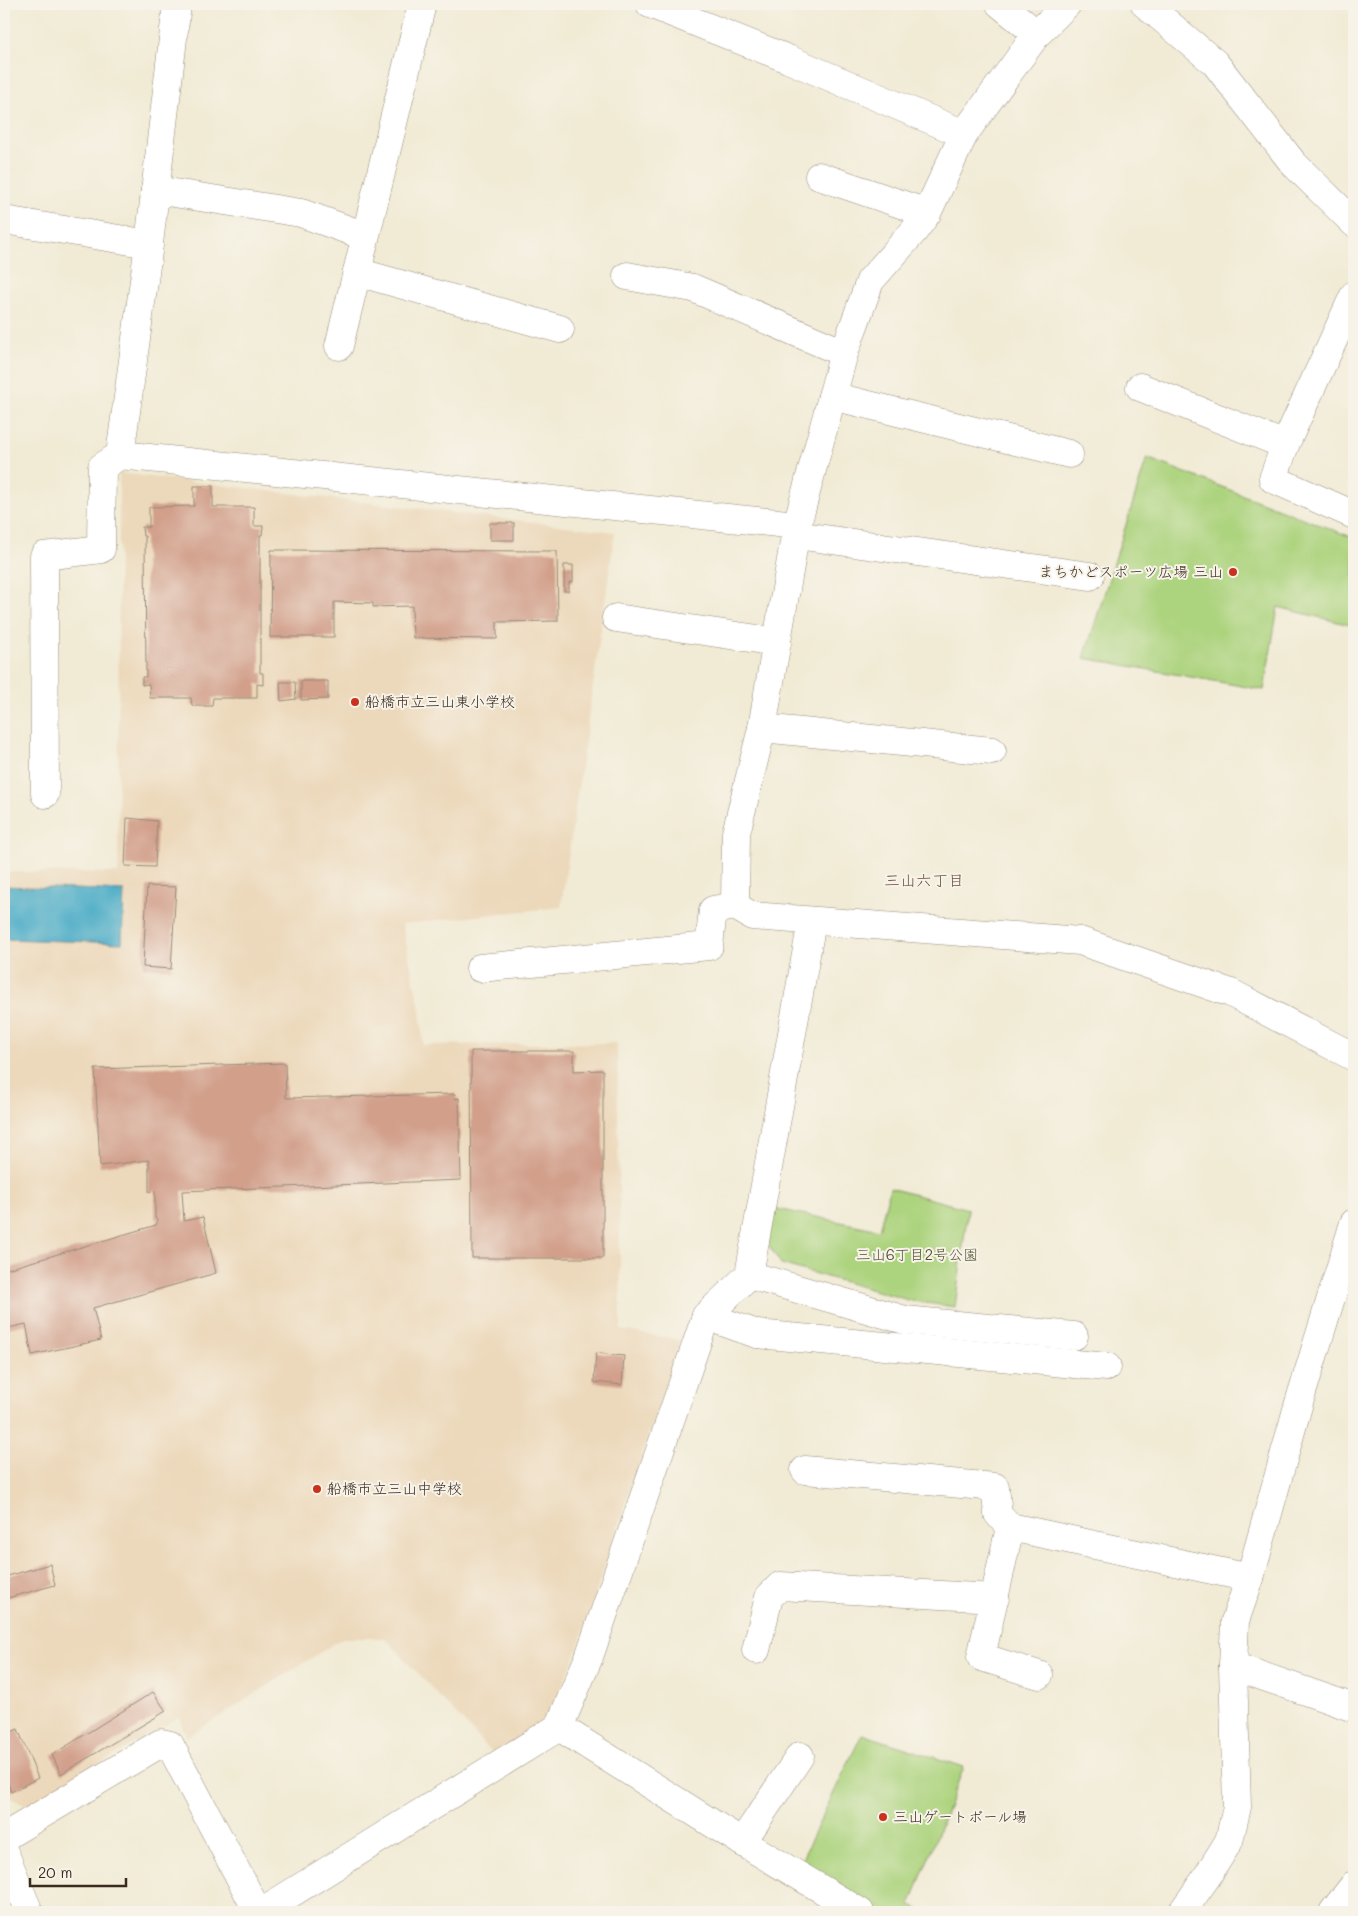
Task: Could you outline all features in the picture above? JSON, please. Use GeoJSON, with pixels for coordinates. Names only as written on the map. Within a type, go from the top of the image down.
{"type":"FeatureCollection","features":[{"type":"Feature","properties":{"kind":"street"},"geometry":{"type":"LineString","coordinates":[[120,455],[149,244],[177,4]]}},
{"type":"Feature","properties":{"kind":"street"},"geometry":{"type":"LineString","coordinates":[[339,346],[422,4]]}},
{"type":"Feature","properties":{"kind":"street"},"geometry":{"type":"LineString","coordinates":[[650,4],[788,58],[964,134]]}},
{"type":"Feature","properties":{"kind":"street"},"geometry":{"type":"LineString","coordinates":[[1000,4],[1037,34]]}},
{"type":"Feature","properties":{"kind":"street"},"geometry":{"type":"LineString","coordinates":[[735,906],[736,833],[762,728],[797,530],[844,353],[870,281],[914,231],[927,213],[964,134],[1037,34],[1067,4]]}},
{"type":"Feature","properties":{"kind":"street"},"geometry":{"type":"LineString","coordinates":[[1146,4],[1216,63],[1293,163],[1354,223]]}},
{"type":"Feature","properties":{"kind":"street"},"geometry":{"type":"LineString","coordinates":[[819,176],[927,213]]}},
{"type":"Feature","properties":{"kind":"street"},"geometry":{"type":"LineString","coordinates":[[155,190],[301,213],[365,236]]}},
{"type":"Feature","properties":{"kind":"street"},"geometry":{"type":"LineString","coordinates":[[4,220],[149,244]]}},
{"type":"Feature","properties":{"kind":"street"},"geometry":{"type":"LineString","coordinates":[[357,272],[560,329]]}},
{"type":"Feature","properties":{"kind":"street"},"geometry":{"type":"LineString","coordinates":[[627,276],[693,288],[844,353]]}},
{"type":"Feature","properties":{"kind":"street"},"geometry":{"type":"LineString","coordinates":[[1354,295],[1285,445],[1273,479],[1354,515]]}},
{"type":"Feature","properties":{"kind":"street"},"geometry":{"type":"LineString","coordinates":[[1140,387],[1285,445]]}},
{"type":"Feature","properties":{"kind":"street"},"geometry":{"type":"LineString","coordinates":[[832,396],[1069,454]]}},
{"type":"Feature","properties":{"kind":"street"},"geometry":{"type":"LineString","coordinates":[[45,794],[44,556],[101,549],[102,468],[120,455],[797,530],[1090,576]]}},
{"type":"Feature","properties":{"kind":"street"},"geometry":{"type":"LineString","coordinates":[[616,618],[777,642]]}},
{"type":"Feature","properties":{"kind":"street"},"geometry":{"type":"LineString","coordinates":[[762,728],[992,751]]}},
{"type":"Feature","properties":{"kind":"street"},"geometry":{"type":"LineString","coordinates":[[480,968],[709,946],[712,910],[735,906],[752,916],[1080,941],[1231,993],[1354,1057]]}},
{"type":"Feature","properties":{"kind":"street"},"geometry":{"type":"LineString","coordinates":[[4,1837],[161,1743],[170,1745],[259,1912],[559,1727],[589,1657],[706,1316],[749,1275],[812,921]]}},
{"type":"Feature","properties":{"kind":"street"},"geometry":{"type":"LineString","coordinates":[[1182,1912],[1229,1841],[1237,1807],[1235,1621],[1250,1578],[1298,1406],[1354,1223]]}},
{"type":"Feature","properties":{"kind":"street"},"geometry":{"type":"LineString","coordinates":[[749,1275],[905,1320],[1074,1336]]}},
{"type":"Feature","properties":{"kind":"street"},"geometry":{"type":"LineString","coordinates":[[706,1316],[757,1334],[1107,1367]]}},
{"type":"Feature","properties":{"kind":"street"},"geometry":{"type":"LineString","coordinates":[[806,1470],[995,1487],[998,1514],[1010,1528],[1250,1578]]}},
{"type":"Feature","properties":{"kind":"street"},"geometry":{"type":"LineString","coordinates":[[1010,1528],[981,1657],[1039,1675]]}},
{"type":"Feature","properties":{"kind":"street"},"geometry":{"type":"LineString","coordinates":[[756,1650],[769,1597],[780,1586],[995,1598]]}},
{"type":"Feature","properties":{"kind":"street"},"geometry":{"type":"LineString","coordinates":[[1234,1666],[1354,1708]]}},
{"type":"Feature","properties":{"kind":"street"},"geometry":{"type":"LineString","coordinates":[[559,1727],[850,1909]]}},
{"type":"Feature","properties":{"kind":"street"},"geometry":{"type":"LineString","coordinates":[[742,1842],[800,1756]]}},
{"type":"Feature","properties":{"kind":"street"},"geometry":{"type":"LineString","coordinates":[[4,1852],[29,1912]]}},
{"type":"Feature","properties":{"kind":"street"},"geometry":{"type":"LineString","coordinates":[[1333,1912],[1354,1885]]}},
{"type":"Feature","properties":{"kind":"shaded area","name":"船橋市立三山中学校"},"geometry":{"type":"Polygon","coordinates":[[[119,473],[615,532],[561,907],[402,924],[420,1010],[423,1045],[617,1043],[621,1330],[680,1340],[575,1656],[544,1725],[497,1758],[385,1638],[343,1638],[187,1737],[179,1717],[27,1806],[4,1795],[4,872],[118,873],[119,473]]]}},
{"type":"Feature","properties":{"kind":"green space","name":"まちかどスポーツ広場 三山"},"geometry":{"type":"Polygon","coordinates":[[[1147,458],[1354,538],[1354,626],[1278,607],[1264,690],[1084,658],[1147,458]]]}},
{"type":"Feature","properties":{"kind":"green space","name":"三山6丁目2号公園"},"geometry":{"type":"Polygon","coordinates":[[[890,1188],[968,1209],[955,1307],[912,1301],[781,1264],[768,1244],[773,1208],[879,1230],[890,1188]]]}},
{"type":"Feature","properties":{"kind":"green space","name":"三山ゲートボール場"},"geometry":{"type":"Polygon","coordinates":[[[862,1734],[964,1767],[910,1905],[923,1912],[873,1912],[798,1867],[862,1734]]]}},
{"type":"Feature","properties":{"kind":"water"},"geometry":{"type":"Polygon","coordinates":[[[4,886],[124,891],[122,943],[4,939],[4,886]]]}},
{"type":"Feature","properties":{"kind":"building"},"geometry":{"type":"Polygon","coordinates":[[[194,486],[213,486],[213,507],[254,507],[254,526],[263,526],[262,535],[260,535],[260,673],[263,673],[263,685],[257,684],[257,698],[213,698],[212,706],[192,706],[191,698],[150,698],[149,684],[142,685],[142,677],[146,677],[145,536],[143,536],[142,527],[149,527],[149,507],[194,506],[194,486]]]}},
{"type":"Feature","properties":{"kind":"building"},"geometry":{"type":"Polygon","coordinates":[[[490,523],[514,523],[514,540],[490,540],[490,523]]]}},
{"type":"Feature","properties":{"kind":"building"},"geometry":{"type":"Polygon","coordinates":[[[271,550],[557,551],[558,621],[497,622],[497,639],[413,638],[412,606],[373,607],[373,603],[334,602],[334,637],[270,637],[271,550]]]}},
{"type":"Feature","properties":{"kind":"building"},"geometry":{"type":"Polygon","coordinates":[[[564,565],[573,565],[573,582],[569,582],[569,591],[564,591],[564,565]]]}},
{"type":"Feature","properties":{"kind":"building"},"geometry":{"type":"Polygon","coordinates":[[[301,681],[328,681],[328,699],[301,700],[301,681]]]}},
{"type":"Feature","properties":{"kind":"building"},"geometry":{"type":"Polygon","coordinates":[[[280,682],[295,682],[296,699],[281,701],[280,682]]]}},
{"type":"Feature","properties":{"kind":"building"},"geometry":{"type":"Polygon","coordinates":[[[127,818],[157,821],[155,867],[125,866],[127,818]]]}},
{"type":"Feature","properties":{"kind":"building"},"geometry":{"type":"Polygon","coordinates":[[[147,886],[176,887],[171,969],[143,967],[147,886]]]}},
{"type":"Feature","properties":{"kind":"building"},"geometry":{"type":"Polygon","coordinates":[[[471,1051],[574,1051],[574,1071],[603,1070],[603,1258],[472,1258],[471,1051]]]}},
{"type":"Feature","properties":{"kind":"building"},"geometry":{"type":"Polygon","coordinates":[[[285,1063],[286,1098],[455,1094],[456,1099],[459,1098],[461,1180],[182,1191],[184,1221],[203,1217],[216,1273],[93,1308],[101,1340],[32,1355],[26,1324],[4,1329],[4,1270],[156,1225],[158,1220],[155,1218],[155,1191],[149,1192],[149,1160],[100,1166],[95,1069],[285,1063]]]}},
{"type":"Feature","properties":{"kind":"building"},"geometry":{"type":"Polygon","coordinates":[[[596,1353],[624,1356],[622,1385],[594,1382],[596,1353]]]}},
{"type":"Feature","properties":{"kind":"building"},"geometry":{"type":"Polygon","coordinates":[[[50,1564],[55,1585],[4,1599],[4,1577],[50,1564]]]}},
{"type":"Feature","properties":{"kind":"building"},"geometry":{"type":"Polygon","coordinates":[[[153,1692],[166,1711],[61,1774],[52,1755],[153,1692]]]}},
{"type":"Feature","properties":{"kind":"building"},"geometry":{"type":"Polygon","coordinates":[[[18,1729],[38,1778],[11,1792],[4,1772],[4,1735],[18,1729]]]}},
{"type":"Feature","properties":{"kind":"place","name":"まちかどスポーツ広場 三山"},"geometry":{"type":"Point","coordinates":[1233,572]}},
{"type":"Feature","properties":{"kind":"place","name":"船橋市立三山東小学校"},"geometry":{"type":"Point","coordinates":[355,702]}},
{"type":"Feature","properties":{"kind":"place","name":"船橋市立三山中学校"},"geometry":{"type":"Point","coordinates":[317,1489]}},
{"type":"Feature","properties":{"kind":"place","name":"三山ゲートボール場"},"geometry":{"type":"Point","coordinates":[883,1817]}},
{"type":"Feature","properties":{"kind":"district","name":"三山六丁目"},"geometry":{"type":"Point","coordinates":[924,880]}}]}
